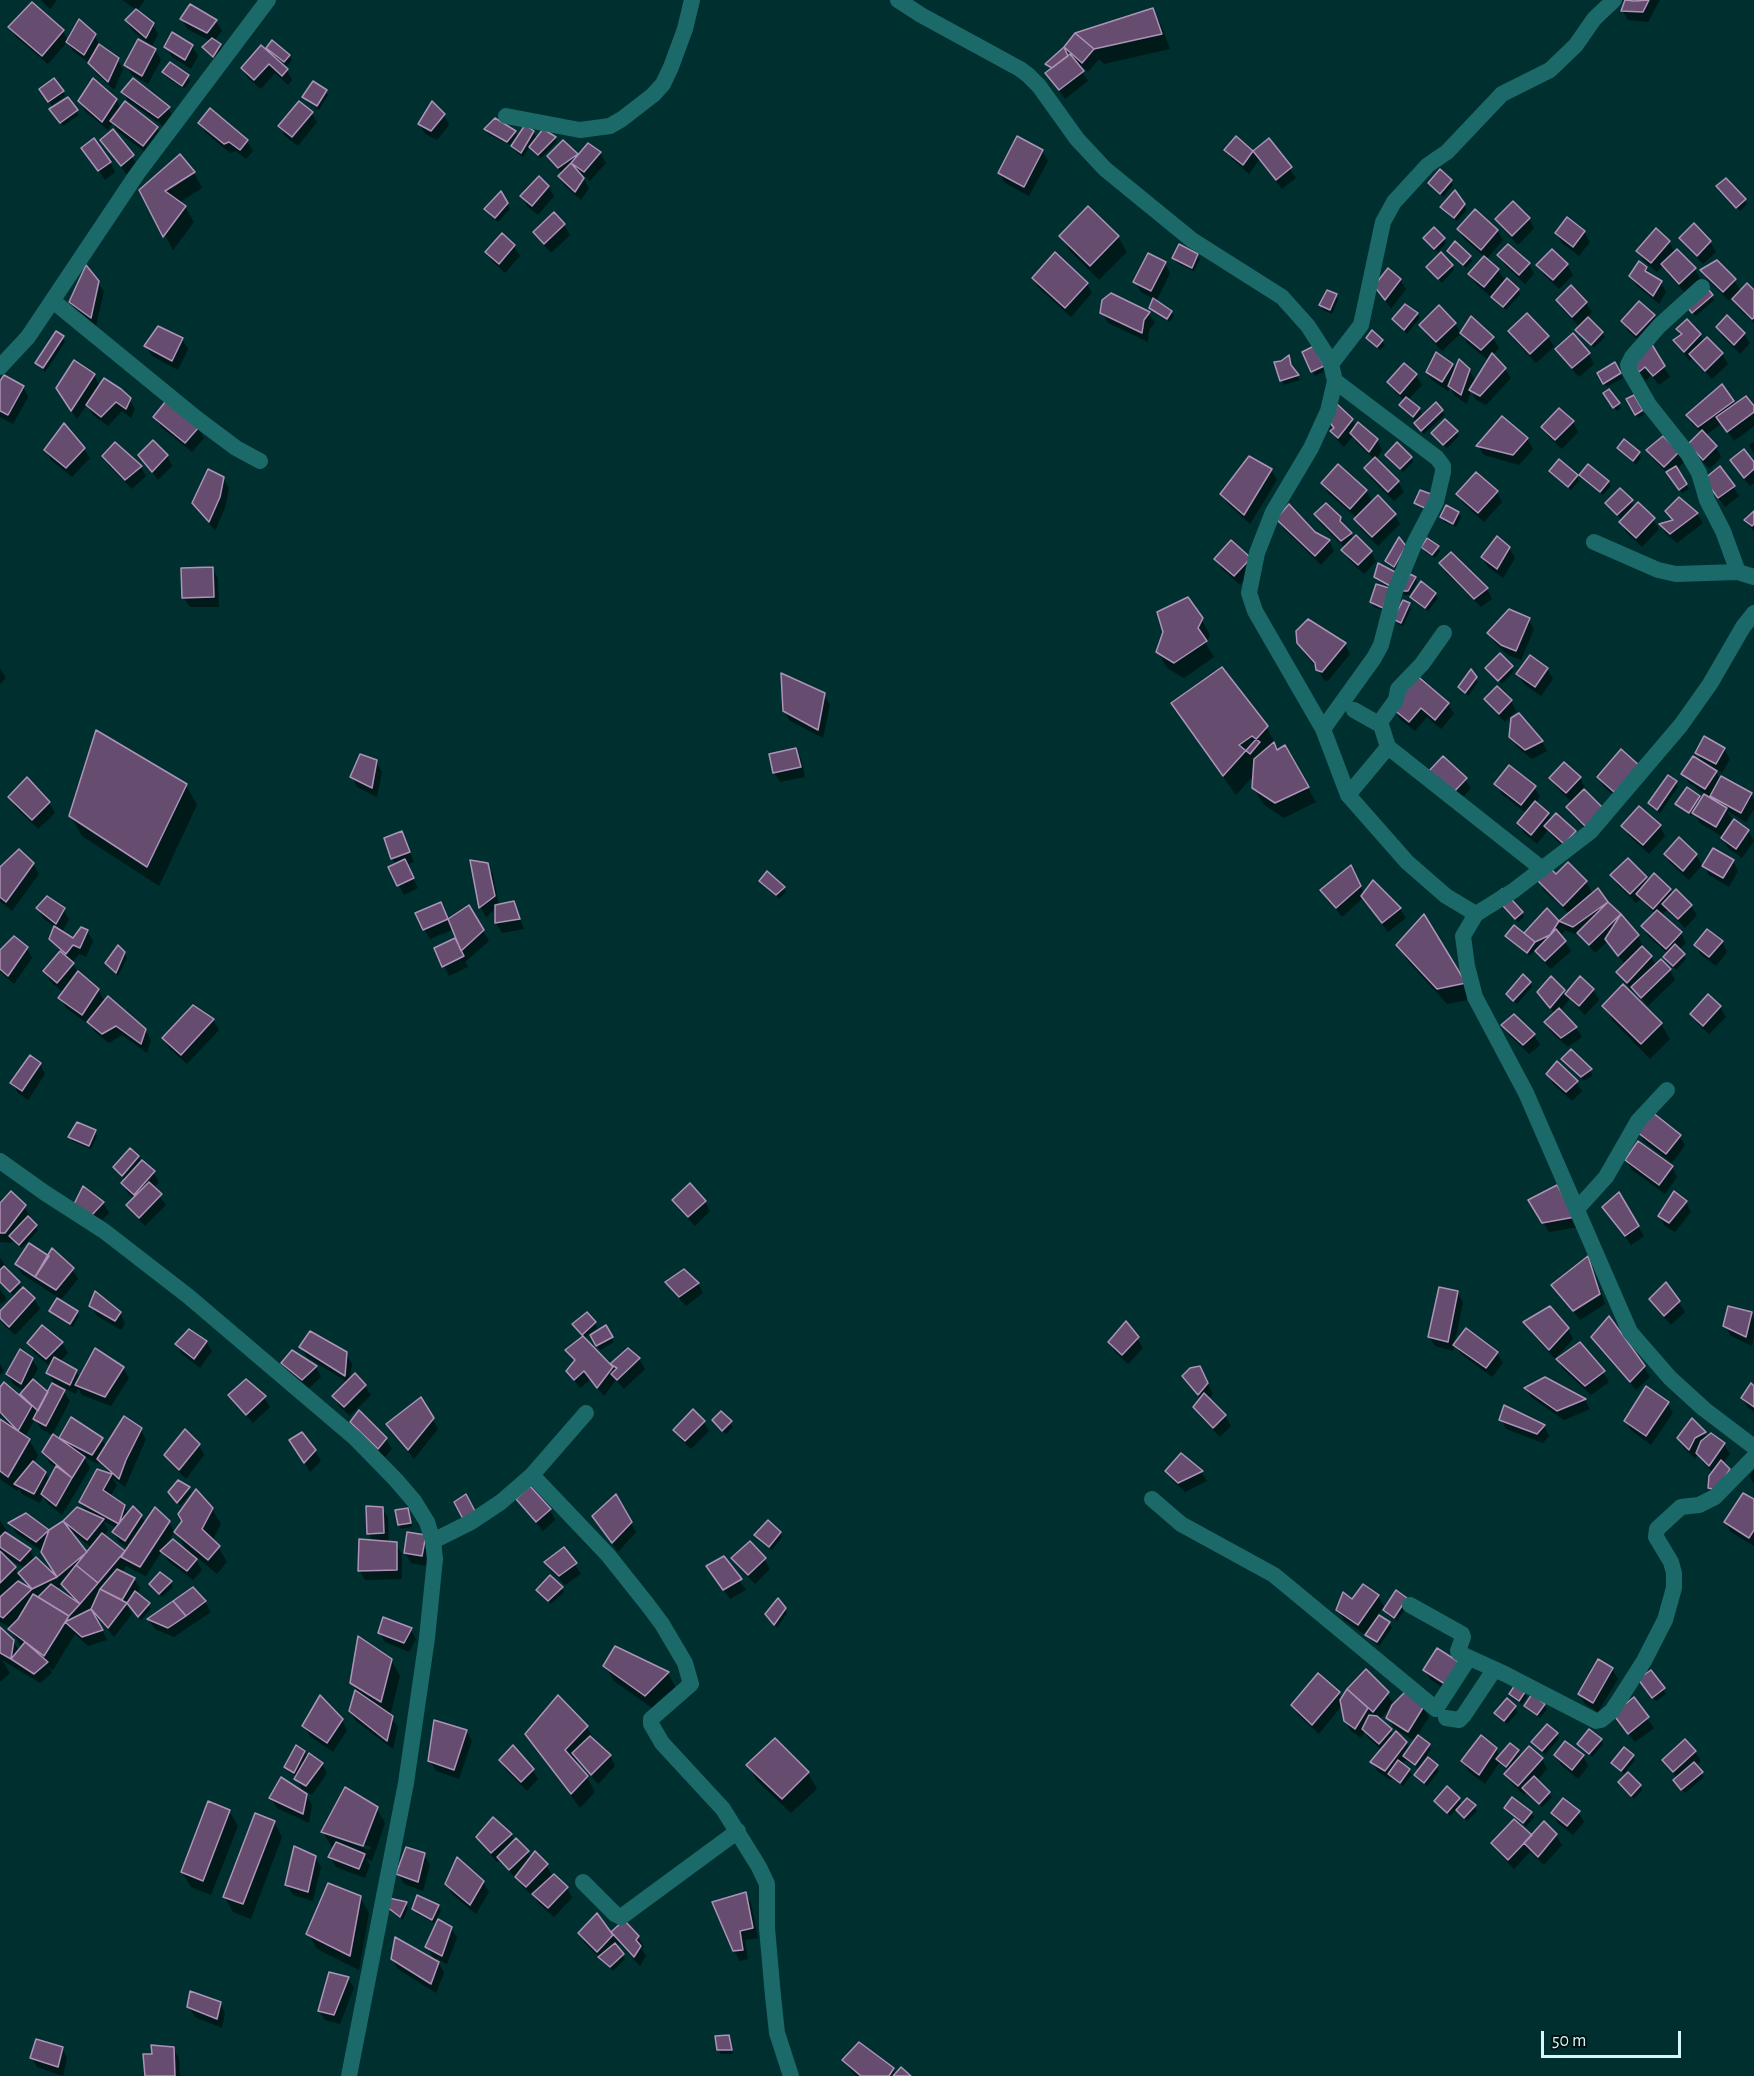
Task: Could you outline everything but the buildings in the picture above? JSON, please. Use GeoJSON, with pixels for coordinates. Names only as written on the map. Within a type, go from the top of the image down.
{"type":"FeatureCollection","features":[{"type":"Feature","properties":{"kind":"street"},"geometry":{"type":"LineString","coordinates":[[0,367],[28,337],[137,174],[268,0]]}},
{"type":"Feature","properties":{"kind":"street"},"geometry":{"type":"LineString","coordinates":[[506,116],[580,130],[610,126],[622,119],[663,84],[682,39],[692,0]]}},
{"type":"Feature","properties":{"kind":"street"},"geometry":{"type":"LineString","coordinates":[[898,0],[1028,75],[1039,86],[1077,139],[1105,169],[1192,240],[1273,290],[1308,326],[1333,373],[1437,458],[1443,466],[1433,508],[1415,542],[1395,591],[1378,651],[1323,729]]}},
{"type":"Feature","properties":{"kind":"street"},"geometry":{"type":"LineString","coordinates":[[1476,914],[1446,896],[1407,862],[1348,795],[1323,729],[1259,619],[1249,593],[1257,553],[1273,512],[1320,429],[1328,411],[1333,373],[1361,325],[1383,222],[1394,202],[1428,165],[1447,152],[1502,94],[1550,70],[1576,45],[1594,19],[1614,0]]}},
{"type":"Feature","properties":{"kind":"street"},"geometry":{"type":"LineString","coordinates":[[1594,542],[1658,570],[1677,574],[1746,574],[1707,500],[1699,473],[1688,454],[1649,405],[1628,365],[1632,357],[1659,326],[1702,287]]}},
{"type":"Feature","properties":{"kind":"street"},"geometry":{"type":"LineString","coordinates":[[53,301],[204,424],[236,448],[260,461]]}},
{"type":"Feature","properties":{"kind":"street"},"geometry":{"type":"LineString","coordinates":[[1754,613],[1748,631],[1681,725],[1590,832],[1513,891],[1476,914],[1464,936],[1467,966],[1475,997],[1526,1093],[1630,1332],[1670,1378],[1704,1409],[1754,1447]]}},
{"type":"Feature","properties":{"kind":"street"},"geometry":{"type":"LineString","coordinates":[[1380,722],[1396,700],[1398,688],[1422,664],[1444,633]]}},
{"type":"Feature","properties":{"kind":"street"},"geometry":{"type":"LineString","coordinates":[[1354,710],[1377,723],[1380,722]]}},
{"type":"Feature","properties":{"kind":"street"},"geometry":{"type":"LineString","coordinates":[[1380,722],[1388,747],[1541,868]]}},
{"type":"Feature","properties":{"kind":"street"},"geometry":{"type":"LineString","coordinates":[[1348,795],[1388,747]]}},
{"type":"Feature","properties":{"kind":"street"},"geometry":{"type":"LineString","coordinates":[[1576,1209],[1606,1177],[1638,1121],[1667,1090]]}},
{"type":"Feature","properties":{"kind":"street"},"geometry":{"type":"LineString","coordinates":[[0,1161],[144,1260],[355,1438],[414,1501],[427,1522],[433,1540],[435,1558],[427,1638],[406,1783],[351,2075]]}},
{"type":"Feature","properties":{"kind":"street"},"geometry":{"type":"LineString","coordinates":[[433,1540],[471,1522],[501,1502],[532,1475],[586,1413]]}},
{"type":"Feature","properties":{"kind":"street"},"geometry":{"type":"LineString","coordinates":[[1410,1605],[1462,1634],[1458,1651],[1469,1658],[1596,1721],[1606,1718],[1644,1661],[1665,1620],[1674,1588],[1671,1562],[1656,1537],[1657,1529],[1678,1509],[1709,1501],[1754,1457]]}},
{"type":"Feature","properties":{"kind":"street"},"geometry":{"type":"LineString","coordinates":[[532,1475],[608,1555],[647,1604],[685,1663],[691,1684],[651,1719],[651,1724],[662,1743],[723,1809],[738,1831],[767,1884],[767,1928],[772,1996],[777,2033],[791,2076]]}},
{"type":"Feature","properties":{"kind":"street"},"geometry":{"type":"LineString","coordinates":[[1152,1499],[1181,1524],[1269,1572],[1436,1709],[1469,1658]]}},
{"type":"Feature","properties":{"kind":"street"},"geometry":{"type":"LineString","coordinates":[[1446,1718],[1459,1720],[1464,1715],[1494,1670]]}},
{"type":"Feature","properties":{"kind":"street"},"geometry":{"type":"LineString","coordinates":[[583,1882],[615,1914],[621,1917],[738,1831]]}}]}
